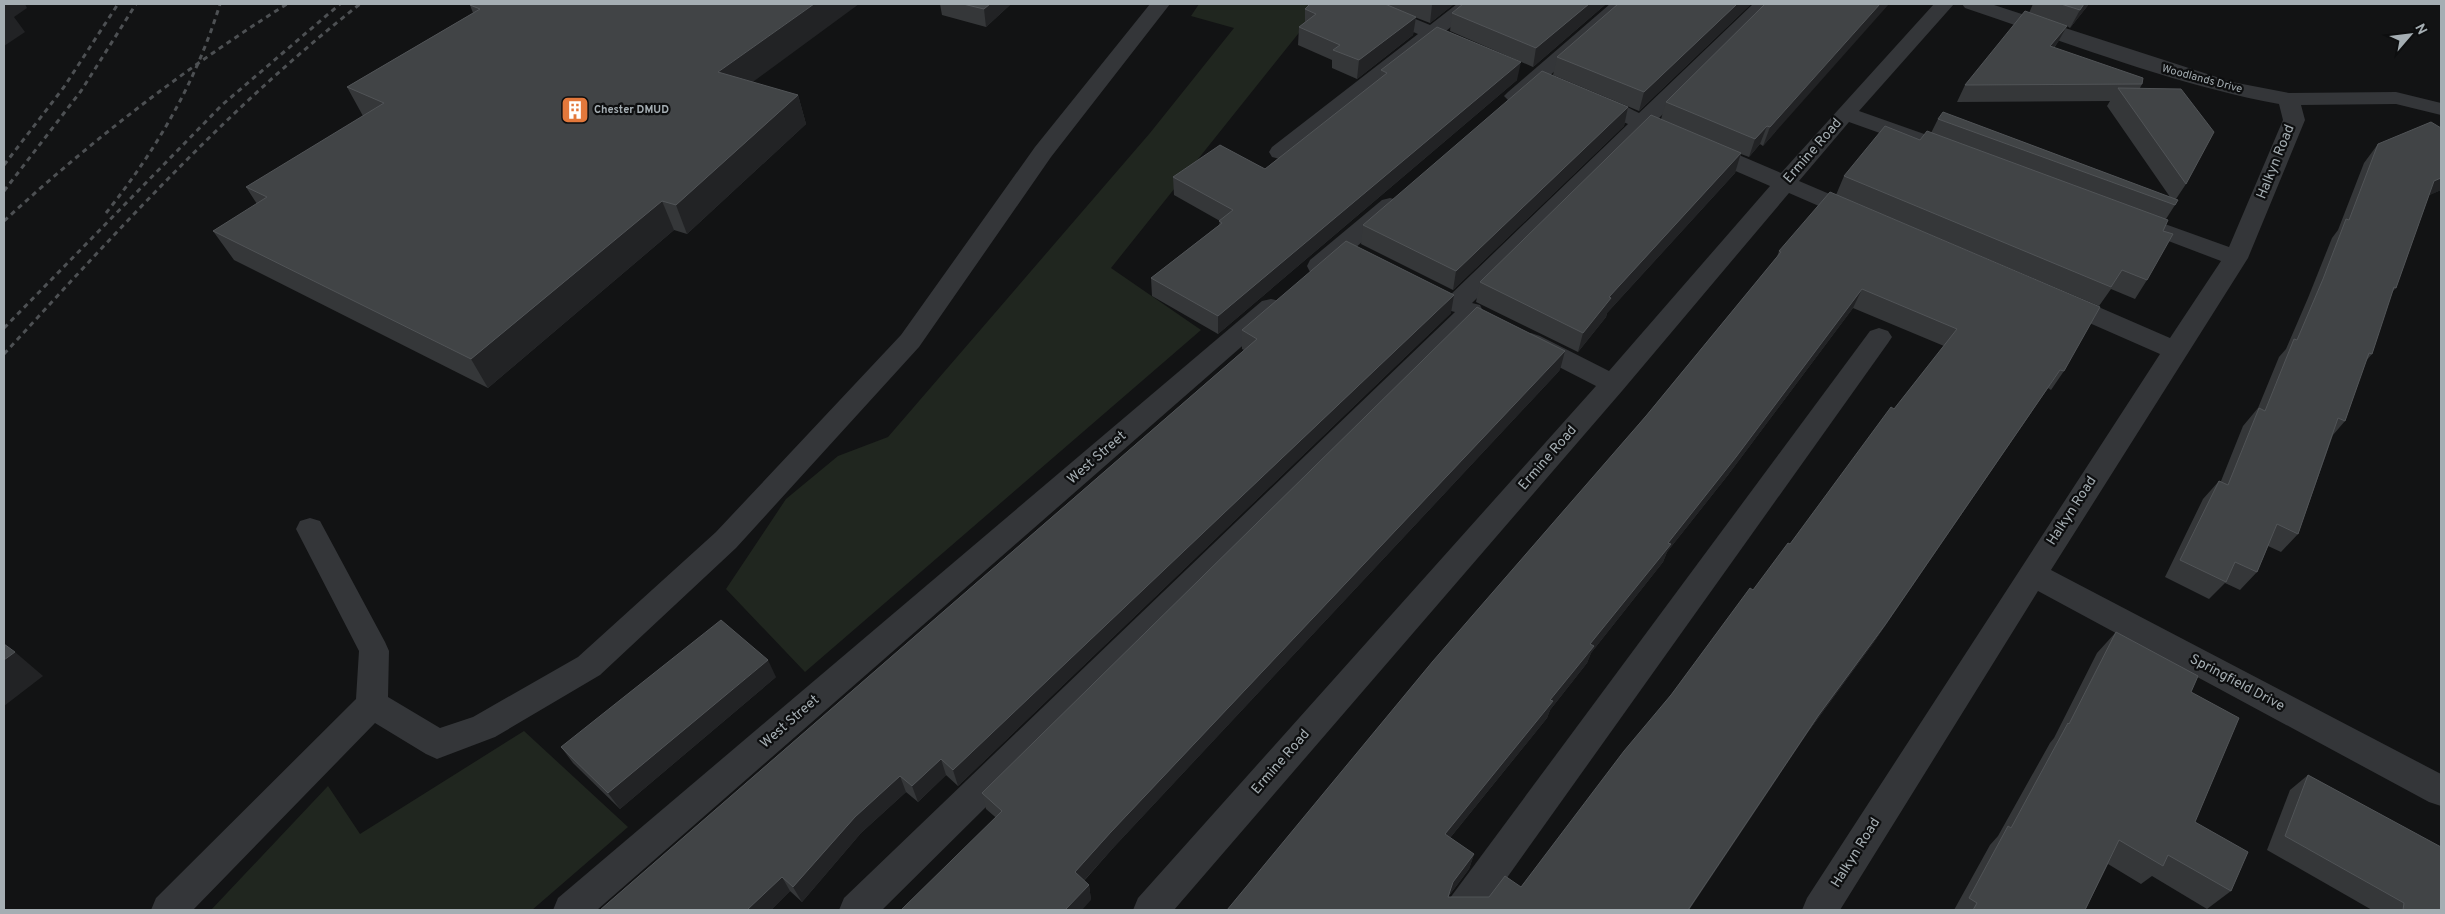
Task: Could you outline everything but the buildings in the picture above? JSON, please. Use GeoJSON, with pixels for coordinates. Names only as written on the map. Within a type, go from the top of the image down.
{"type":"FeatureCollection","features":[{"type":"Feature","properties":{"kind":"street"},"geometry":{"type":"LineString","coordinates":[[372,704],[437,744],[484,728],[589,666],[726,540],[910,341],[1043,152],[1160,4]]}},
{"type":"Feature","properties":{"kind":"street"},"geometry":{"type":"LineString","coordinates":[[1364,4],[1485,55]]}},
{"type":"Feature","properties":{"kind":"street"},"geometry":{"type":"LineString","coordinates":[[1280,152],[1469,4]]}},
{"type":"Feature","properties":{"kind":"street"},"geometry":{"type":"LineString","coordinates":[[1500,110],[1555,85],[1621,4]]}},
{"type":"Feature","properties":{"kind":"street"},"geometry":{"type":"LineString","coordinates":[[857,910],[1463,308],[1642,123],[1764,4]]}},
{"type":"Feature","properties":{"kind":"street","name":"Ermine Road"},"geometry":{"type":"LineString","coordinates":[[1150,910],[1613,384],[1845,113],[1944,4]]}},
{"type":"Feature","properties":{"kind":"street","name":"Woodlands Drive"},"geometry":{"type":"LineString","coordinates":[[1972,4],[2168,70],[2229,88],[2289,99],[2396,98],[2441,109]]}},
{"type":"Feature","properties":{"kind":"street"},"geometry":{"type":"LineString","coordinates":[[1511,66],[1876,222]]}},
{"type":"Feature","properties":{"kind":"street","name":"Halkyn Road"},"geometry":{"type":"LineString","coordinates":[[1820,910],[2032,574],[2236,258],[2294,120],[2289,99]]}},
{"type":"Feature","properties":{"kind":"street"},"geometry":{"type":"LineString","coordinates":[[1845,113],[1938,148]]}},
{"type":"Feature","properties":{"kind":"street","name":"West Street"},"geometry":{"type":"LineString","coordinates":[[571,910],[1410,188]]}},
{"type":"Feature","properties":{"kind":"street"},"geometry":{"type":"LineString","coordinates":[[2115,213],[2236,258]]}},
{"type":"Feature","properties":{"kind":"street"},"geometry":{"type":"LineString","coordinates":[[1342,246],[1369,260]]}},
{"type":"Feature","properties":{"kind":"street"},"geometry":{"type":"LineString","coordinates":[[2039,292],[2175,350]]}},
{"type":"Feature","properties":{"kind":"street"},"geometry":{"type":"LineString","coordinates":[[1512,333],[1613,384]]}},
{"type":"Feature","properties":{"kind":"street"},"geometry":{"type":"LineString","coordinates":[[1463,910],[1879,337]]}},
{"type":"Feature","properties":{"kind":"street"},"geometry":{"type":"LineString","coordinates":[[169,910],[372,704],[374,651],[310,529]]}},
{"type":"Feature","properties":{"kind":"street","name":"Springfield Drive"},"geometry":{"type":"LineString","coordinates":[[2032,574],[2441,791]]}},
{"type":"Feature","properties":{"kind":"shaded area"},"geometry":{"type":"Polygon","coordinates":[[[1199,4],[1322,4],[1111,268],[1201,330],[805,672],[726,589],[786,499],[838,456],[888,437],[1150,133],[1234,28],[1191,16],[1199,4]]]}},
{"type":"Feature","properties":{"kind":"shaded area"},"geometry":{"type":"Polygon","coordinates":[[[524,731],[628,827],[532,910],[211,910],[328,786],[360,834],[524,731]]]}},
{"type":"Feature","properties":{"kind":"railway"},"geometry":{"type":"LineString","coordinates":[[4,165],[64,87],[118,4]]}},
{"type":"Feature","properties":{"kind":"railway"},"geometry":{"type":"LineString","coordinates":[[4,191],[81,91],[136,4]]}},
{"type":"Feature","properties":{"kind":"railway"},"geometry":{"type":"LineString","coordinates":[[198,64],[220,4]]}},
{"type":"Feature","properties":{"kind":"railway"},"geometry":{"type":"LineString","coordinates":[[198,64],[287,4]]}},
{"type":"Feature","properties":{"kind":"railway"},"geometry":{"type":"LineString","coordinates":[[4,328],[222,105],[340,4]]}},
{"type":"Feature","properties":{"kind":"railway"},"geometry":{"type":"LineString","coordinates":[[4,354],[132,216],[219,128],[311,44],[360,4]]}},
{"type":"Feature","properties":{"kind":"railway"},"geometry":{"type":"LineString","coordinates":[[4,221],[105,134],[198,64]]}},
{"type":"Feature","properties":{"kind":"railway"},"geometry":{"type":"LineString","coordinates":[[106,213],[125,189],[158,139],[187,88],[198,64]]}},
{"type":"Feature","properties":{"kind":"place","name":"Chester DMUD"},"geometry":{"type":"Point","coordinates":[575,110]}}]}
